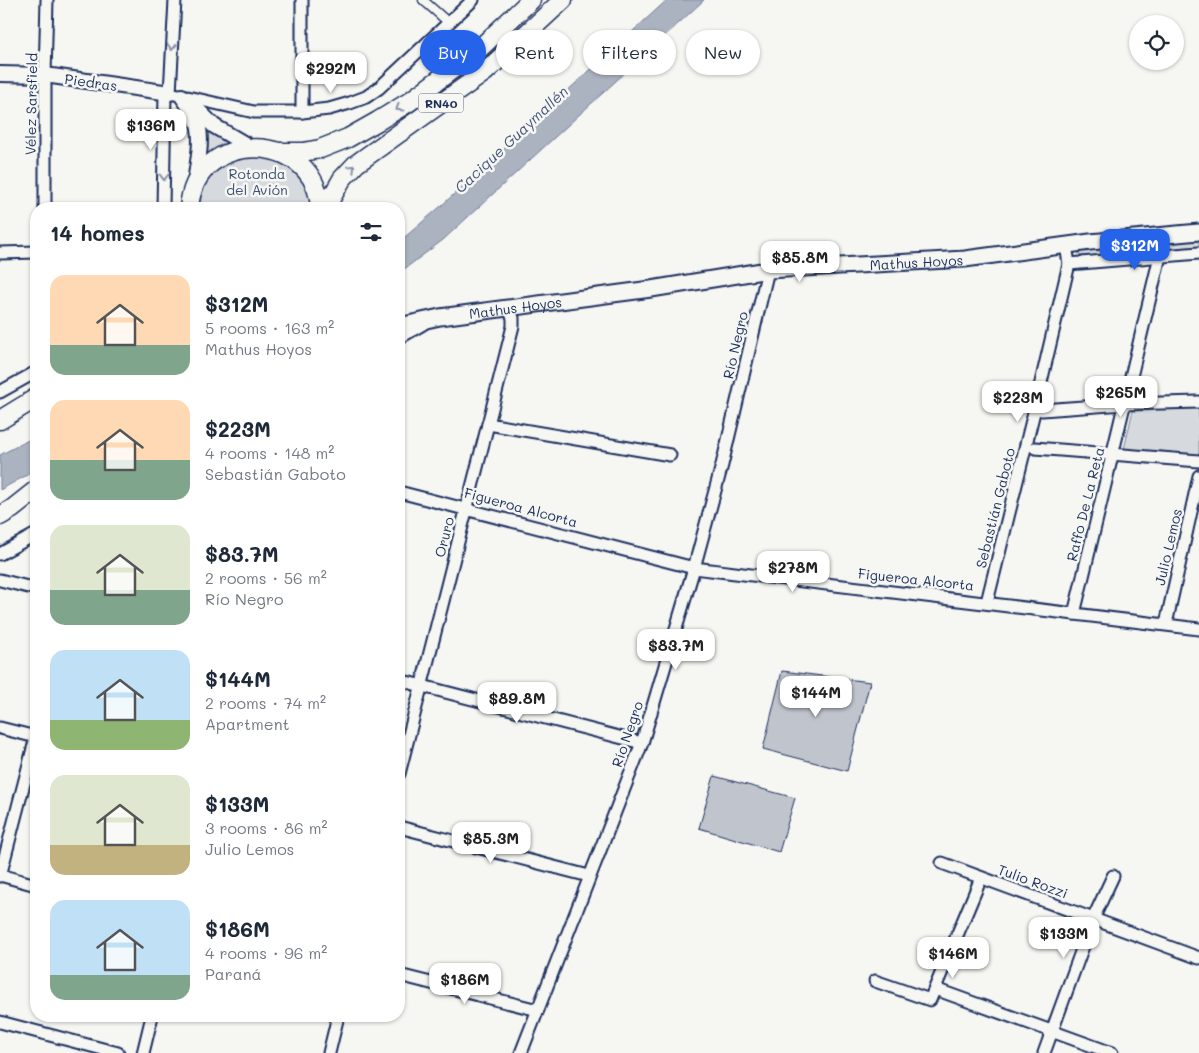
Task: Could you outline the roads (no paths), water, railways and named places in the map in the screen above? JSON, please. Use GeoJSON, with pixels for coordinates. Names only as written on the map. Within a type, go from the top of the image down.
{"type":"FeatureCollection","features":[{"type":"Feature","properties":{"kind":"highway","name":"RN40"},"geometry":{"type":"LineString","coordinates":[[190,202],[195,183],[202,172],[218,158],[236,150],[250,147],[281,152],[303,152],[320,149],[348,138],[378,121],[408,102],[478,50],[531,0]]}},
{"type":"Feature","properties":{"kind":"highway","name":"RN40"},"geometry":{"type":"LineString","coordinates":[[329,202],[342,179],[356,164],[485,72],[563,0]]}},
{"type":"Feature","properties":{"kind":"highway"},"geometry":{"type":"LineString","coordinates":[[281,152],[303,168],[317,192],[319,202]]}},
{"type":"Feature","properties":{"kind":"highway"},"geometry":{"type":"LineString","coordinates":[[0,420],[30,402]]}},
{"type":"Feature","properties":{"kind":"highway"},"geometry":{"type":"LineString","coordinates":[[0,516],[30,494]]}},
{"type":"Feature","properties":{"kind":"main road","name":"Mathus Hoyos"},"geometry":{"type":"LineString","coordinates":[[405,325],[434,318],[651,289],[768,270],[965,259],[1066,245],[1199,232]]}},
{"type":"Feature","properties":{"kind":"street","name":"Vélez Sarsfield"},"geometry":{"type":"LineString","coordinates":[[45,202],[47,0]]}},
{"type":"Feature","properties":{"kind":"street"},"geometry":{"type":"LineString","coordinates":[[164,202],[176,95],[175,0]]}},
{"type":"Feature","properties":{"kind":"street"},"geometry":{"type":"LineString","coordinates":[[302,0],[302,112]]}},
{"type":"Feature","properties":{"kind":"street"},"geometry":{"type":"LineString","coordinates":[[423,0],[449,23]]}},
{"type":"Feature","properties":{"kind":"street","name":"Piedras"},"geometry":{"type":"LineString","coordinates":[[0,74],[45,75],[176,95],[254,112],[302,112],[329,109],[366,97],[380,88],[473,0]]}},
{"type":"Feature","properties":{"kind":"street"},"geometry":{"type":"LineString","coordinates":[[176,95],[214,126],[250,147]]}},
{"type":"Feature","properties":{"kind":"street"},"geometry":{"type":"LineString","coordinates":[[176,95],[194,114],[199,130],[195,183]]}},
{"type":"Feature","properties":{"kind":"street","name":"Sebastián Gaboto"},"geometry":{"type":"LineString","coordinates":[[987,602],[1068,264],[1066,245]]}},
{"type":"Feature","properties":{"kind":"street"},"geometry":{"type":"LineString","coordinates":[[0,252],[30,252]]}},
{"type":"Feature","properties":{"kind":"street"},"geometry":{"type":"LineString","coordinates":[[1068,264],[1199,252]]}},
{"type":"Feature","properties":{"kind":"street","name":"Raffo De La Reta"},"geometry":{"type":"LineString","coordinates":[[1074,614],[1160,256]]}},
{"type":"Feature","properties":{"kind":"street","name":"Río Negro"},"geometry":{"type":"LineString","coordinates":[[521,1053],[642,742],[694,568],[722,465],[768,270]]}},
{"type":"Feature","properties":{"kind":"street","name":"Oruro"},"geometry":{"type":"LineString","coordinates":[[405,750],[513,326],[513,318],[508,307]]}},
{"type":"Feature","properties":{"kind":"street"},"geometry":{"type":"LineString","coordinates":[[405,335],[434,318]]}},
{"type":"Feature","properties":{"kind":"street"},"geometry":{"type":"LineString","coordinates":[[0,392],[30,376]]}},
{"type":"Feature","properties":{"kind":"street"},"geometry":{"type":"LineString","coordinates":[[1042,410],[1124,404],[1199,402]]}},
{"type":"Feature","properties":{"kind":"street"},"geometry":{"type":"LineString","coordinates":[[488,424],[670,455]]}},
{"type":"Feature","properties":{"kind":"street"},"geometry":{"type":"LineString","coordinates":[[1035,448],[1199,461]]}},
{"type":"Feature","properties":{"kind":"street","name":"Julio Lemos"},"geometry":{"type":"LineString","coordinates":[[1166,624],[1199,476]]}},
{"type":"Feature","properties":{"kind":"street","name":"Figueroa Alcorta"},"geometry":{"type":"LineString","coordinates":[[405,493],[694,568],[1199,629]]}},
{"type":"Feature","properties":{"kind":"street"},"geometry":{"type":"LineString","coordinates":[[0,554],[30,537]]}},
{"type":"Feature","properties":{"kind":"street"},"geometry":{"type":"LineString","coordinates":[[0,580],[30,588]]}},
{"type":"Feature","properties":{"kind":"street"},"geometry":{"type":"LineString","coordinates":[[405,681],[642,742]]}},
{"type":"Feature","properties":{"kind":"street"},"geometry":{"type":"LineString","coordinates":[[0,728],[30,736]]}},
{"type":"Feature","properties":{"kind":"street"},"geometry":{"type":"LineString","coordinates":[[30,760],[0,876],[30,884]]}},
{"type":"Feature","properties":{"kind":"street"},"geometry":{"type":"LineString","coordinates":[[405,829],[589,876]]}},
{"type":"Feature","properties":{"kind":"street","name":"Tulio Rozzi"},"geometry":{"type":"LineString","coordinates":[[942,863],[1199,958]]}},
{"type":"Feature","properties":{"kind":"street"},"geometry":{"type":"LineString","coordinates":[[1044,1053],[1093,919],[1113,876]]}},
{"type":"Feature","properties":{"kind":"street"},"geometry":{"type":"LineString","coordinates":[[875,981],[930,1000],[981,878]]}},
{"type":"Feature","properties":{"kind":"street"},"geometry":{"type":"LineString","coordinates":[[405,976],[538,1010]]}},
{"type":"Feature","properties":{"kind":"street"},"geometry":{"type":"LineString","coordinates":[[935,989],[1112,1053]]}},
{"type":"Feature","properties":{"kind":"street"},"geometry":{"type":"LineString","coordinates":[[0,1022],[118,1053]]}},
{"type":"Feature","properties":{"kind":"street"},"geometry":{"type":"LineString","coordinates":[[143,1053],[151,1022]]}},
{"type":"Feature","properties":{"kind":"street"},"geometry":{"type":"LineString","coordinates":[[329,1053],[337,1022]]}},
{"type":"Feature","properties":{"kind":"water label","name":"Cacique Guaymallén"},"geometry":{"type":"Point","coordinates":[511,139]}},
{"type":"Feature","properties":{"kind":"park label","name":"Rotonda del Avión"},"geometry":{"type":"Point","coordinates":[257,182]}}]}
